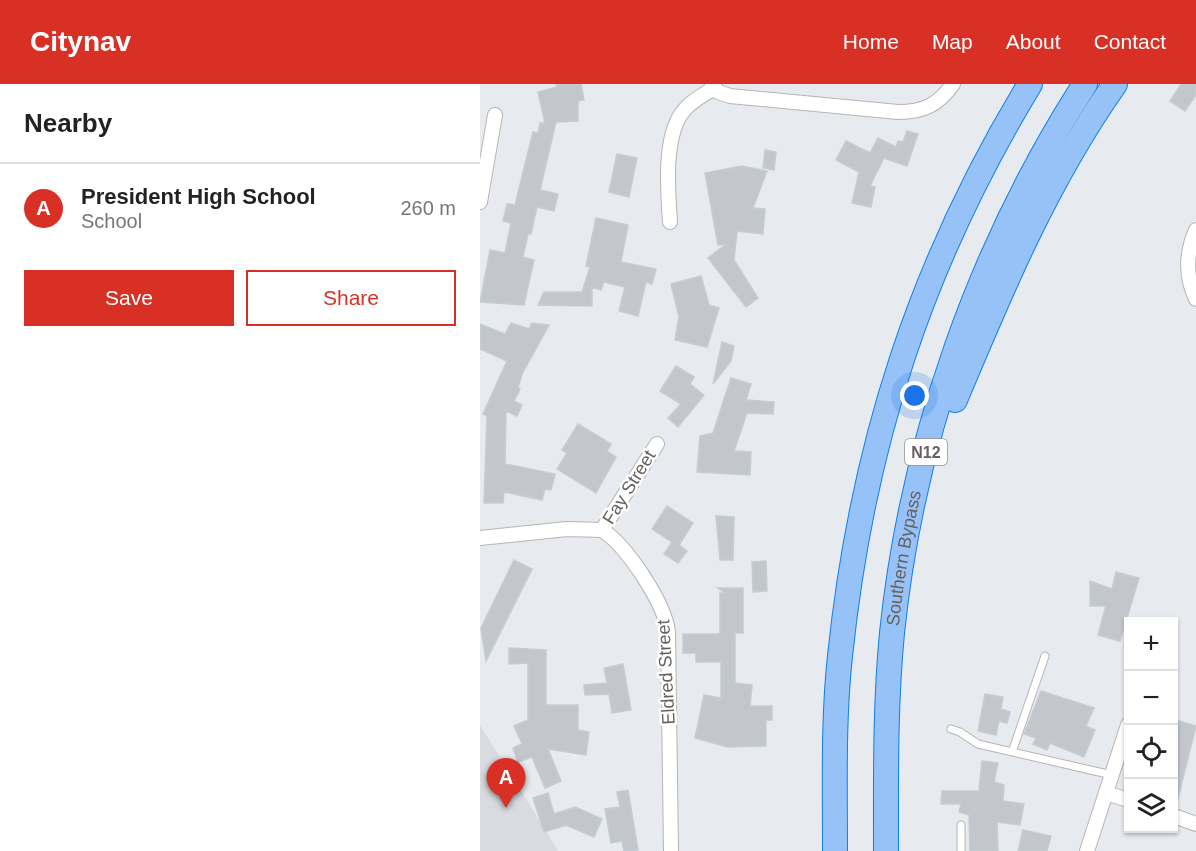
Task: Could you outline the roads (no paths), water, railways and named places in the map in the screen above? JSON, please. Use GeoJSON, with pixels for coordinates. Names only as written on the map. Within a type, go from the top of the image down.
{"type":"FeatureCollection","features":[{"type":"Feature","properties":{"kind":"highway","name":"N12"},"geometry":{"type":"LineString","coordinates":[[835,851],[836,704],[840,657],[853,550],[869,470],[888,396],[947,239],[976,177],[1030,84]]}},
{"type":"Feature","properties":{"kind":"highway","name":"Southern Bypass"},"geometry":{"type":"LineString","coordinates":[[886,851],[887,718],[892,633],[915,496],[948,375],[993,255],[1030,179],[1085,84]]}},
{"type":"Feature","properties":{"kind":"highway"},"geometry":{"type":"LineString","coordinates":[[915,496],[1021,246],[1052,184],[1114,84]]}},
{"type":"Feature","properties":{"kind":"street"},"geometry":{"type":"LineString","coordinates":[[670,222],[669,159],[678,118],[686,107],[713,86],[730,96],[910,112],[933,106],[953,84]]}},
{"type":"Feature","properties":{"kind":"street"},"geometry":{"type":"LineString","coordinates":[[480,202],[495,115]]}},
{"type":"Feature","properties":{"kind":"street"},"geometry":{"type":"LineString","coordinates":[[1196,230],[1187,263],[1190,284],[1196,299]]}},
{"type":"Feature","properties":{"kind":"street","name":"Fay Street"},"geometry":{"type":"LineString","coordinates":[[602,530],[657,444]]}},
{"type":"Feature","properties":{"kind":"street"},"geometry":{"type":"LineString","coordinates":[[480,538],[567,529],[602,530]]}},
{"type":"Feature","properties":{"kind":"street","name":"Eldred Street"},"geometry":{"type":"LineString","coordinates":[[602,530],[619,546],[657,598],[667,620],[671,851]]}},
{"type":"Feature","properties":{"kind":"street"},"geometry":{"type":"LineString","coordinates":[[1087,851],[1124,738]]}},
{"type":"Feature","properties":{"kind":"street"},"geometry":{"type":"LineString","coordinates":[[1106,793],[1124,799]]}},
{"type":"Feature","properties":{"kind":"street"},"geometry":{"type":"LineString","coordinates":[[1178,818],[1196,824]]}},
{"type":"Feature","properties":{"kind":"lane"},"geometry":{"type":"LineString","coordinates":[[1012,752],[1045,656]]}},
{"type":"Feature","properties":{"kind":"lane"},"geometry":{"type":"LineString","coordinates":[[951,729],[978,744],[1112,775]]}},
{"type":"Feature","properties":{"kind":"lane"},"geometry":{"type":"LineString","coordinates":[[961,825],[961,851]]}},
{"type":"Feature","properties":{"kind":"place","name":"President High School"},"geometry":{"type":"Point","coordinates":[506,808]}}]}
